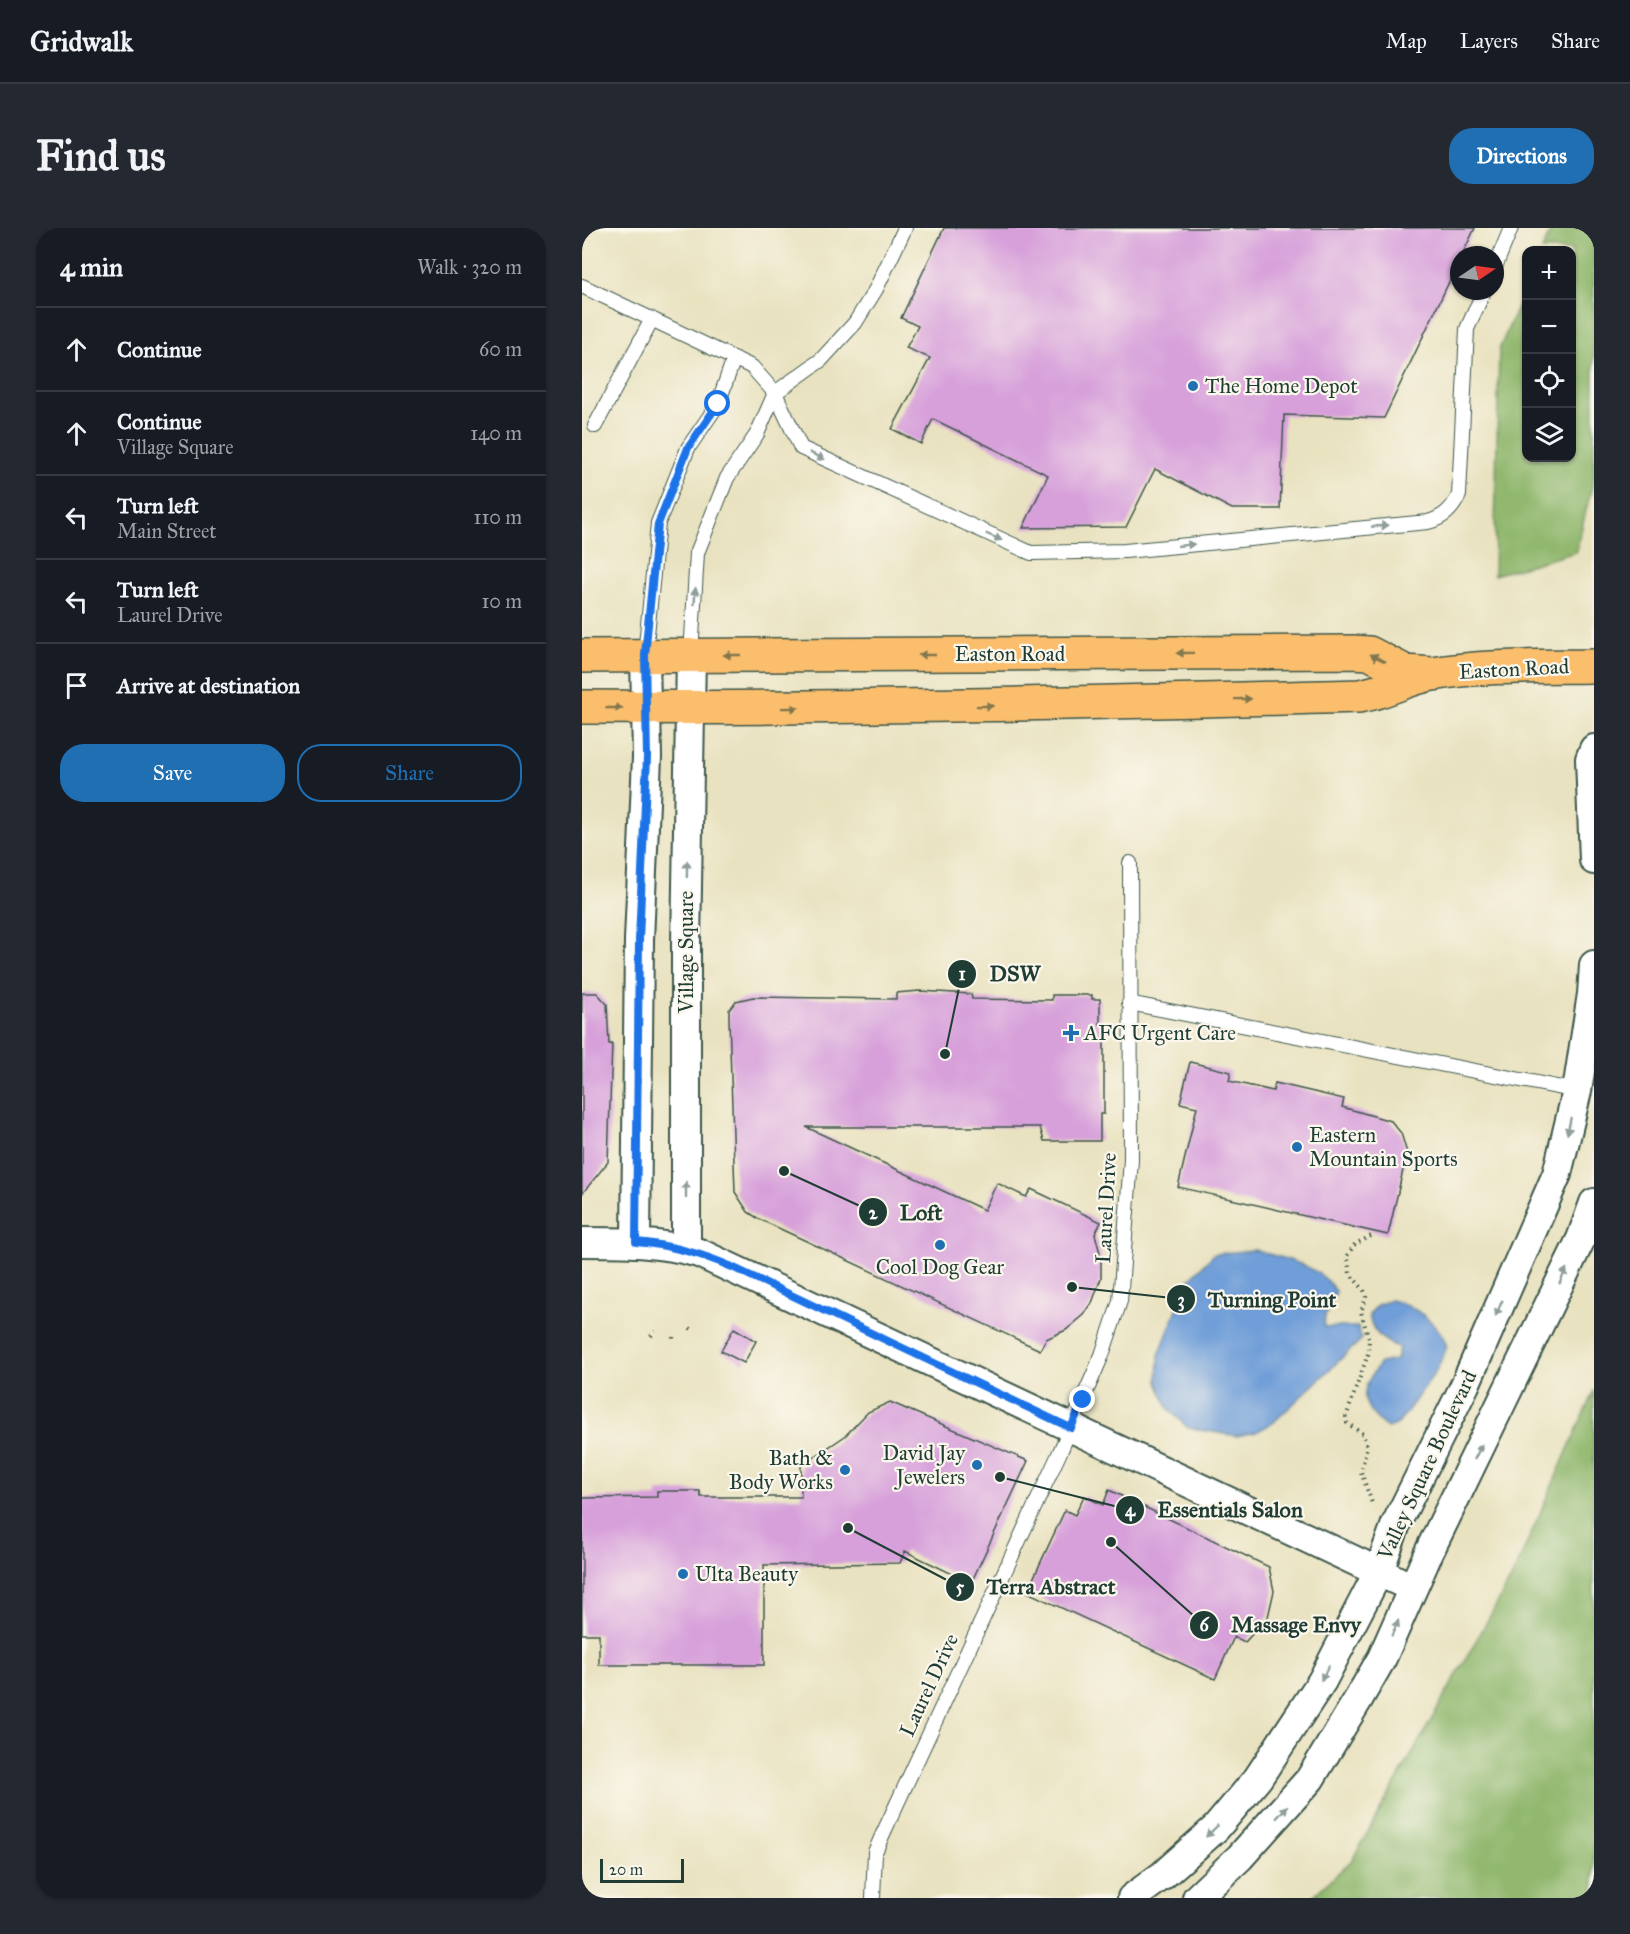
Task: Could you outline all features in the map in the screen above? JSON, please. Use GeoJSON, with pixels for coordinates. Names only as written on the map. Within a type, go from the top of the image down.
{"type":"FeatureCollection","features":[{"type":"Feature","properties":{"kind":"highway","name":"Easton Road"},"geometry":{"type":"LineString","coordinates":[[582,656],[1353,652],[1369,653],[1406,672],[1433,674],[1594,666]]}},
{"type":"Feature","properties":{"kind":"highway","name":"Easton Road"},"geometry":{"type":"LineString","coordinates":[[582,707],[979,706],[1359,696],[1384,692],[1407,680],[1433,674]]}},
{"type":"Feature","properties":{"kind":"street"},"geometry":{"type":"LineString","coordinates":[[636,1242],[639,940],[647,757],[645,655]]}},
{"type":"Feature","properties":{"kind":"street","name":"Village Square"},"geometry":{"type":"LineString","coordinates":[[686,1249],[686,944],[691,655]]}},
{"type":"Feature","properties":{"kind":"street"},"geometry":{"type":"LineString","coordinates":[[1594,749],[1590,759],[1594,860]]}},
{"type":"Feature","properties":{"kind":"street","name":"Valley Square Boulevard"},"geometry":{"type":"LineString","coordinates":[[1132,1898],[1163,1875],[1216,1828],[1258,1778],[1322,1681],[1379,1571],[1396,1524],[1465,1384],[1557,1174],[1577,1091],[1594,965]]}},
{"type":"Feature","properties":{"kind":"street","name":"Valley Square Boulevard"},"geometry":{"type":"LineString","coordinates":[[1197,1898],[1262,1834],[1310,1779],[1382,1658],[1413,1588],[1576,1249],[1594,1203]]}},
{"type":"Feature","properties":{"kind":"street"},"geometry":{"type":"LineString","coordinates":[[582,1242],[636,1242],[686,1249],[732,1267],[1413,1588]]}},
{"type":"Feature","properties":{"kind":"lane"},"geometry":{"type":"LineString","coordinates":[[691,655],[697,553],[727,478],[757,434],[775,393],[821,360],[855,323],[876,289],[905,228]]}},
{"type":"Feature","properties":{"kind":"lane"},"geometry":{"type":"LineString","coordinates":[[1504,246],[1511,228]]}},
{"type":"Feature","properties":{"kind":"lane"},"geometry":{"type":"LineString","coordinates":[[582,286],[752,367],[775,393],[801,448],[1030,553],[1125,551],[1428,522],[1439,519],[1453,508],[1459,495],[1467,329],[1480,300]]}},
{"type":"Feature","properties":{"kind":"lane"},"geometry":{"type":"LineString","coordinates":[[595,426],[652,319]]}},
{"type":"Feature","properties":{"kind":"lane"},"geometry":{"type":"LineString","coordinates":[[645,655],[658,524],[688,448],[718,404],[734,358]]}},
{"type":"Feature","properties":{"kind":"lane","name":"Laurel Drive"},"geometry":{"type":"LineString","coordinates":[[873,1898],[875,1852],[1071,1428],[1102,1355],[1120,1301],[1131,1160],[1130,863]]}},
{"type":"Feature","properties":{"kind":"lane"},"geometry":{"type":"LineString","coordinates":[[1129,1003],[1577,1091]]}},
{"type":"Feature","properties":{"kind":"path"},"geometry":{"type":"LineString","coordinates":[[1370,1513],[1373,1504],[1362,1472],[1367,1446],[1363,1434],[1347,1423],[1346,1417],[1368,1354],[1369,1340],[1361,1312],[1366,1296],[1364,1290],[1350,1274],[1347,1256],[1355,1244],[1371,1236]]}},
{"type":"Feature","properties":{"kind":"path"},"geometry":{"type":"LineString","coordinates":[[651,1336],[655,1331]]}},
{"type":"Feature","properties":{"kind":"green space"},"geometry":{"type":"Polygon","coordinates":[[[1552,228],[1594,228],[1594,478],[1576,552],[1494,575],[1499,350],[1522,296],[1522,462],[1576,462],[1576,246],[1544,246],[1552,228]]]}},
{"type":"Feature","properties":{"kind":"green space"},"geometry":{"type":"Polygon","coordinates":[[[1594,1390],[1594,1898],[1311,1898],[1352,1860],[1512,1577],[1594,1390]]]}},
{"type":"Feature","properties":{"kind":"water"},"geometry":{"type":"Polygon","coordinates":[[[1255,1250],[1300,1264],[1321,1275],[1336,1292],[1325,1316],[1324,1327],[1358,1327],[1362,1339],[1273,1423],[1256,1432],[1237,1436],[1188,1428],[1168,1408],[1158,1382],[1159,1355],[1188,1281],[1214,1254],[1255,1250]]]}},
{"type":"Feature","properties":{"kind":"water"},"geometry":{"type":"Polygon","coordinates":[[[1391,1300],[1409,1306],[1433,1323],[1447,1347],[1436,1371],[1398,1424],[1387,1428],[1371,1412],[1367,1405],[1365,1390],[1380,1363],[1396,1360],[1399,1347],[1379,1336],[1369,1315],[1377,1305],[1391,1300]]]}},
{"type":"Feature","properties":{"kind":"building","name":"The Home Depot"},"geometry":{"type":"Polygon","coordinates":[[[944,228],[1475,228],[1466,246],[1450,246],[1450,280],[1384,418],[1284,415],[1280,509],[1232,509],[1155,469],[1126,527],[1023,528],[1048,475],[933,419],[921,444],[892,429],[930,358],[906,348],[918,326],[901,318],[944,228]]]}},
{"type":"Feature","properties":{"kind":"building"},"geometry":{"type":"Polygon","coordinates":[[[920,991],[971,994],[972,999],[1052,1000],[1052,995],[1092,995],[1092,999],[1100,999],[1100,1024],[1104,1024],[1104,1114],[1100,1114],[1100,1141],[1044,1141],[1040,1127],[806,1127],[984,1210],[997,1183],[1026,1197],[1031,1189],[1101,1222],[1095,1234],[1101,1257],[1101,1278],[1092,1303],[1084,1315],[1066,1330],[1046,1339],[1040,1350],[759,1219],[748,1212],[735,1192],[729,1010],[736,1001],[753,997],[896,999],[896,993],[920,991]]]}},
{"type":"Feature","properties":{"kind":"building"},"geometry":{"type":"Polygon","coordinates":[[[582,993],[597,993],[607,1004],[609,1044],[612,1044],[608,1162],[582,1194],[582,993]]]}},
{"type":"Feature","properties":{"kind":"building","name":"Eastern Mountain Sports"},"geometry":{"type":"Polygon","coordinates":[[[1190,1062],[1231,1072],[1229,1081],[1273,1091],[1275,1083],[1344,1099],[1342,1107],[1391,1121],[1401,1133],[1407,1153],[1388,1235],[1178,1187],[1197,1107],[1180,1103],[1190,1062]]]}},
{"type":"Feature","properties":{"kind":"building"},"geometry":{"type":"Polygon","coordinates":[[[734,1328],[756,1341],[744,1363],[721,1351],[734,1328]]]}},
{"type":"Feature","properties":{"kind":"building"},"geometry":{"type":"Polygon","coordinates":[[[890,1402],[1028,1461],[971,1583],[905,1551],[900,1563],[764,1565],[764,1665],[599,1665],[599,1634],[582,1634],[582,1498],[657,1497],[657,1491],[700,1491],[701,1497],[801,1497],[801,1466],[845,1436],[868,1412],[890,1402]]]}},
{"type":"Feature","properties":{"kind":"building"},"geometry":{"type":"Polygon","coordinates":[[[1109,1490],[1269,1567],[1274,1591],[1268,1617],[1245,1642],[1234,1637],[1215,1679],[1027,1592],[1065,1510],[1075,1515],[1084,1496],[1103,1505],[1109,1490]]]}},
{"type":"Feature","properties":{"kind":"place","name":"The Home Depot"},"geometry":{"type":"Point","coordinates":[1193,386]}},
{"type":"Feature","properties":{"kind":"place","name":"AFC Urgent Care"},"geometry":{"type":"Point","coordinates":[1071,1033]}},
{"type":"Feature","properties":{"kind":"place","name":"DSW"},"geometry":{"type":"Point","coordinates":[945,1054]}},
{"type":"Feature","properties":{"kind":"place","name":"Eastern Mountain Sports"},"geometry":{"type":"Point","coordinates":[1297,1147]}},
{"type":"Feature","properties":{"kind":"place","name":"Loft"},"geometry":{"type":"Point","coordinates":[784,1171]}},
{"type":"Feature","properties":{"kind":"place","name":"Cool Dog Gear"},"geometry":{"type":"Point","coordinates":[940,1245]}},
{"type":"Feature","properties":{"kind":"place","name":"Turning Point"},"geometry":{"type":"Point","coordinates":[1072,1287]}},
{"type":"Feature","properties":{"kind":"place","name":"David Jay Jewelers"},"geometry":{"type":"Point","coordinates":[977,1465]}},
{"type":"Feature","properties":{"kind":"place","name":"Bath & Body Works"},"geometry":{"type":"Point","coordinates":[845,1470]}},
{"type":"Feature","properties":{"kind":"place","name":"Essentials Salon"},"geometry":{"type":"Point","coordinates":[1000,1477]}},
{"type":"Feature","properties":{"kind":"place","name":"Terra Abstract"},"geometry":{"type":"Point","coordinates":[848,1528]}},
{"type":"Feature","properties":{"kind":"place","name":"Massage Envy"},"geometry":{"type":"Point","coordinates":[1111,1542]}},
{"type":"Feature","properties":{"kind":"place","name":"Ulta Beauty"},"geometry":{"type":"Point","coordinates":[683,1574]}},
{"type":"Feature","properties":{"kind":"route"},"geometry":{"type":"LineString","coordinates":[[718,404],[688,448],[658,524],[652,604],[645,655],[647,757],[639,940],[636,1242],[672,1245],[732,1267],[1071,1428],[1083,1400]]}}]}
